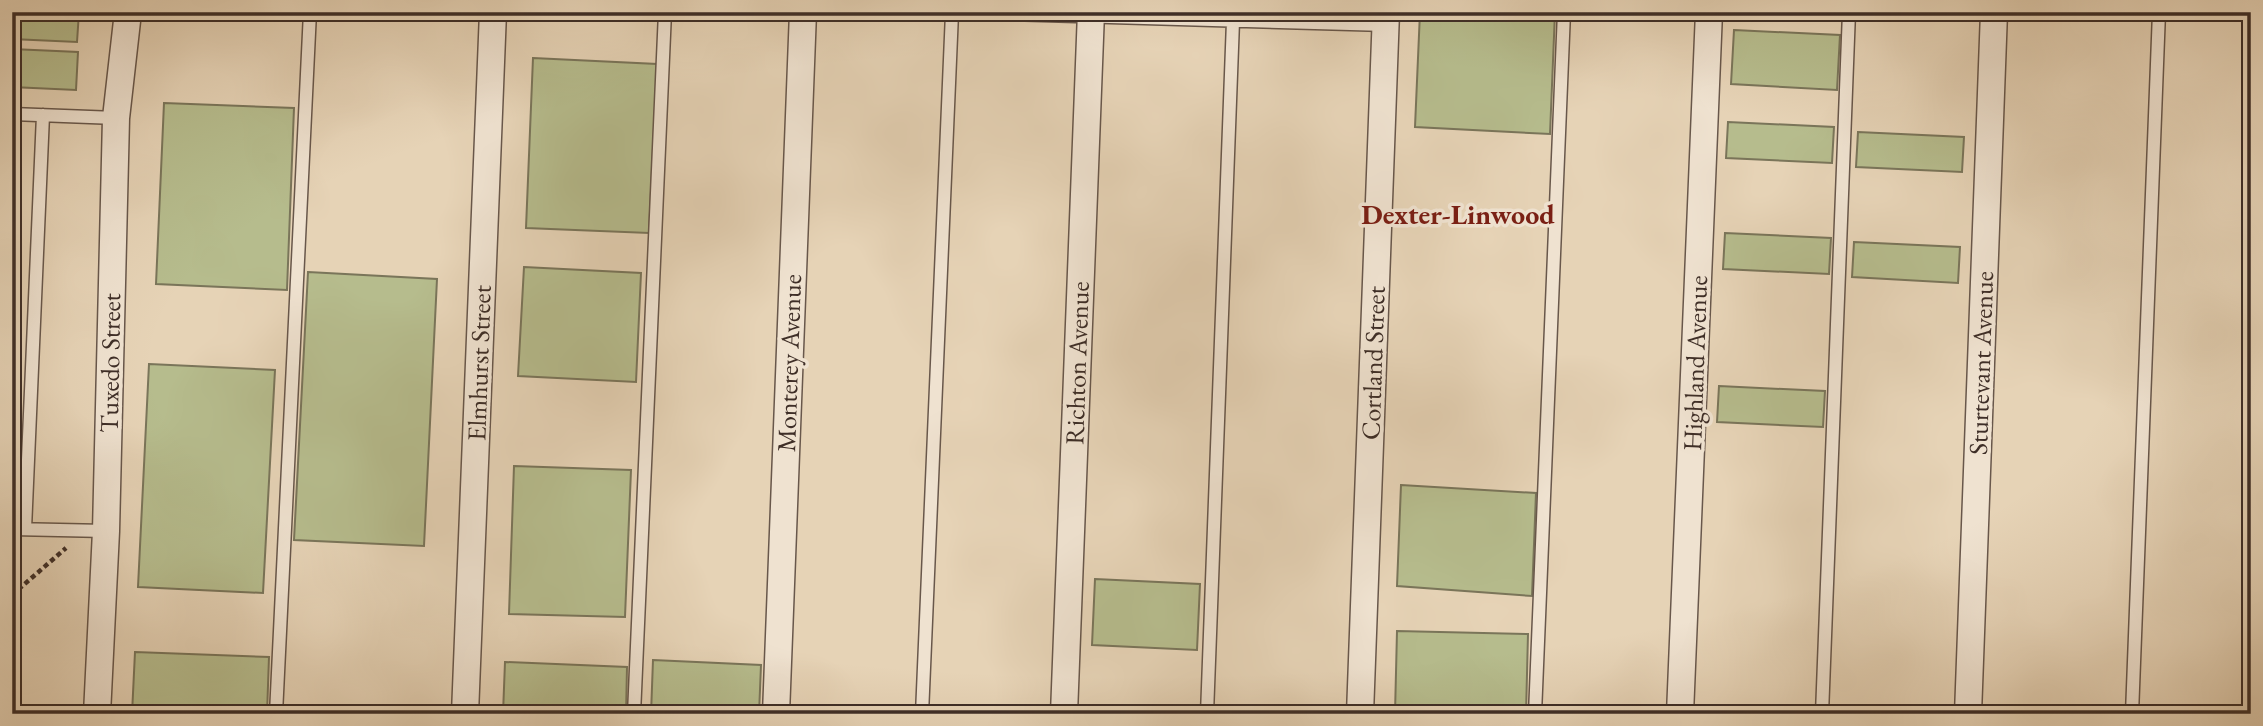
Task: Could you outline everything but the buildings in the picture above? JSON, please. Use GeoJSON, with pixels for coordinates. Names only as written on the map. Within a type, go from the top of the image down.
{"type":"FeatureCollection","features":[{"type":"Feature","properties":{"kind":"street","name":"Tuxedo Street"},"geometry":{"type":"LineString","coordinates":[[97,714],[106,531],[116,118],[128,12]]}},
{"type":"Feature","properties":{"kind":"street","name":"Elmhurst Street"},"geometry":{"type":"LineString","coordinates":[[465,714],[493,12]]}},
{"type":"Feature","properties":{"kind":"street","name":"Monterey Avenue"},"geometry":{"type":"LineString","coordinates":[[776,714],[803,12]]}},
{"type":"Feature","properties":{"kind":"street","name":"Highland Avenue"},"geometry":{"type":"LineString","coordinates":[[1680,714],[1709,12]]}},
{"type":"Feature","properties":{"kind":"street","name":"Sturtevant Avenue"},"geometry":{"type":"LineString","coordinates":[[1968,714],[1994,12]]}},
{"type":"Feature","properties":{"kind":"street","name":"Richton Avenue"},"geometry":{"type":"LineString","coordinates":[[1064,714],[1091,15]]}},
{"type":"Feature","properties":{"kind":"street","name":"Cortland Street"},"geometry":{"type":"LineString","coordinates":[[1360,714],[1386,19]]}},
{"type":"Feature","properties":{"kind":"lane"},"geometry":{"type":"LineString","coordinates":[[276,714],[310,12]]}},
{"type":"Feature","properties":{"kind":"lane"},"geometry":{"type":"LineString","coordinates":[[634,714],[665,12]]}},
{"type":"Feature","properties":{"kind":"lane"},"geometry":{"type":"LineString","coordinates":[[938,12],[1233,21],[1386,19]]}},
{"type":"Feature","properties":{"kind":"lane"},"geometry":{"type":"LineString","coordinates":[[1535,714],[1564,12]]}},
{"type":"Feature","properties":{"kind":"lane"},"geometry":{"type":"LineString","coordinates":[[1822,714],[1849,12]]}},
{"type":"Feature","properties":{"kind":"lane"},"geometry":{"type":"LineString","coordinates":[[2132,714],[2160,12]]}},
{"type":"Feature","properties":{"kind":"lane"},"geometry":{"type":"LineString","coordinates":[[922,714],[952,13]]}},
{"type":"Feature","properties":{"kind":"lane"},"geometry":{"type":"LineString","coordinates":[[1207,714],[1233,21]]}},
{"type":"Feature","properties":{"kind":"lane"},"geometry":{"type":"LineString","coordinates":[[12,114],[116,118]]}},
{"type":"Feature","properties":{"kind":"lane"},"geometry":{"type":"LineString","coordinates":[[43,115],[19,529],[106,531]]}},
{"type":"Feature","properties":{"kind":"path"},"geometry":{"type":"LineString","coordinates":[[12,596],[75,541]]}},
{"type":"Feature","properties":{"kind":"green space"},"geometry":{"type":"Polygon","coordinates":[[[12,12],[79,12],[77,42],[12,39],[12,12]]]}},
{"type":"Feature","properties":{"kind":"green space"},"geometry":{"type":"Polygon","coordinates":[[[1420,12],[1555,12],[1550,134],[1415,127],[1420,12]]]}},
{"type":"Feature","properties":{"kind":"green space"},"geometry":{"type":"Polygon","coordinates":[[[1734,30],[1840,35],[1837,90],[1731,84],[1734,30]]]}},
{"type":"Feature","properties":{"kind":"green space"},"geometry":{"type":"Polygon","coordinates":[[[12,49],[78,52],[76,90],[12,87],[12,49]]]}},
{"type":"Feature","properties":{"kind":"green space"},"geometry":{"type":"Polygon","coordinates":[[[533,58],[657,64],[649,233],[526,228],[533,58]]]}},
{"type":"Feature","properties":{"kind":"green space"},"geometry":{"type":"Polygon","coordinates":[[[164,103],[294,108],[287,290],[156,284],[164,103]]]}},
{"type":"Feature","properties":{"kind":"green space"},"geometry":{"type":"Polygon","coordinates":[[[1728,122],[1834,127],[1832,163],[1726,158],[1728,122]]]}},
{"type":"Feature","properties":{"kind":"green space"},"geometry":{"type":"Polygon","coordinates":[[[1858,132],[1964,137],[1962,172],[1856,167],[1858,132]]]}},
{"type":"Feature","properties":{"kind":"green space"},"geometry":{"type":"Polygon","coordinates":[[[1725,233],[1831,238],[1829,274],[1723,269],[1725,233]]]}},
{"type":"Feature","properties":{"kind":"green space"},"geometry":{"type":"Polygon","coordinates":[[[1854,242],[1960,247],[1958,283],[1852,277],[1854,242]]]}},
{"type":"Feature","properties":{"kind":"green space"},"geometry":{"type":"Polygon","coordinates":[[[524,267],[641,273],[636,382],[518,376],[524,267]]]}},
{"type":"Feature","properties":{"kind":"green space"},"geometry":{"type":"Polygon","coordinates":[[[308,272],[437,279],[424,546],[294,540],[308,272]]]}},
{"type":"Feature","properties":{"kind":"green space"},"geometry":{"type":"Polygon","coordinates":[[[149,364],[275,370],[263,593],[138,587],[149,364]]]}},
{"type":"Feature","properties":{"kind":"green space"},"geometry":{"type":"Polygon","coordinates":[[[1719,386],[1825,391],[1823,427],[1717,422],[1719,386]]]}},
{"type":"Feature","properties":{"kind":"green space"},"geometry":{"type":"Polygon","coordinates":[[[514,466],[631,470],[625,617],[509,614],[514,466]]]}},
{"type":"Feature","properties":{"kind":"green space"},"geometry":{"type":"Polygon","coordinates":[[[1401,485],[1536,493],[1532,596],[1397,586],[1401,485]]]}},
{"type":"Feature","properties":{"kind":"green space"},"geometry":{"type":"Polygon","coordinates":[[[1095,579],[1200,584],[1197,650],[1092,645],[1095,579]]]}},
{"type":"Feature","properties":{"kind":"green space"},"geometry":{"type":"Polygon","coordinates":[[[1397,631],[1528,634],[1526,714],[1395,714],[1397,631]]]}},
{"type":"Feature","properties":{"kind":"green space"},"geometry":{"type":"Polygon","coordinates":[[[135,652],[269,657],[267,714],[132,714],[135,652]]]}},
{"type":"Feature","properties":{"kind":"green space"},"geometry":{"type":"Polygon","coordinates":[[[653,660],[761,665],[759,714],[651,714],[653,660]]]}},
{"type":"Feature","properties":{"kind":"green space"},"geometry":{"type":"Polygon","coordinates":[[[505,662],[627,667],[626,714],[503,714],[505,662]]]}},
{"type":"Feature","properties":{"kind":"district","name":"Dexter-Linwood"},"geometry":{"type":"Point","coordinates":[1458,214]}}]}
